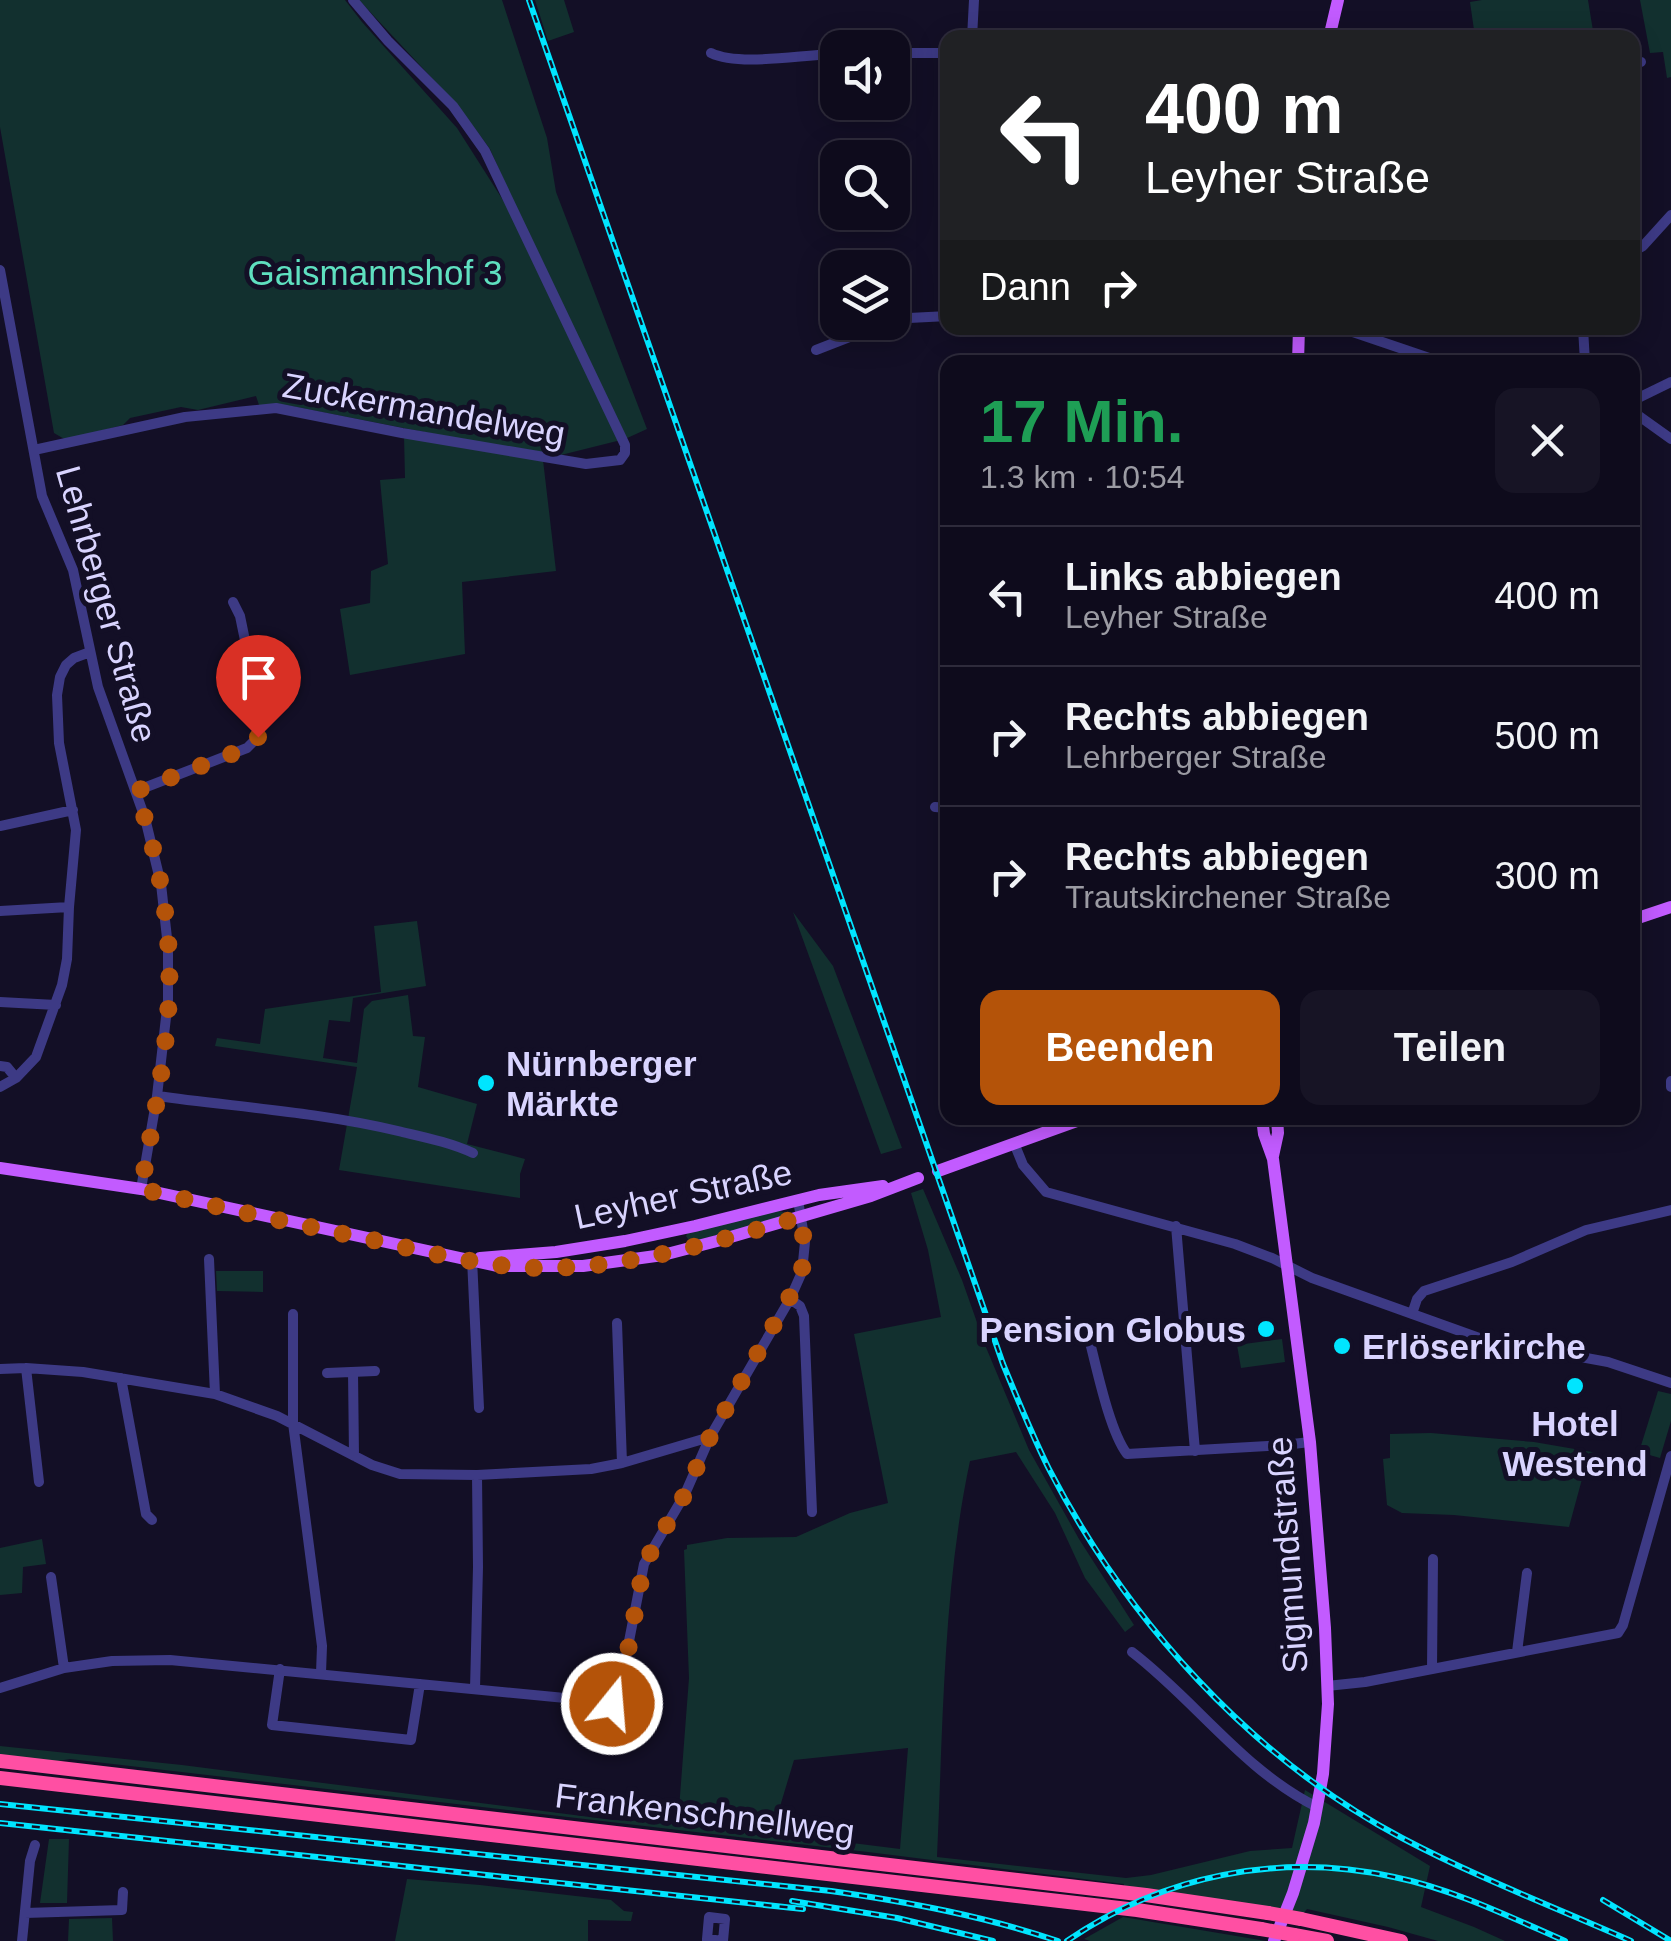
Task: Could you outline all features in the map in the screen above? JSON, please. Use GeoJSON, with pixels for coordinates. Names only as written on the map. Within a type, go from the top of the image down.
{"type":"FeatureCollection","features":[{"type":"Feature","properties":{"kind":"highway","name":"Frankenschnellweg"},"geometry":{"type":"LineString","coordinates":[[0,1761],[1146,1895],[1301,1919],[1401,1941]]}},
{"type":"Feature","properties":{"kind":"highway","name":"Frankenschnellweg"},"geometry":{"type":"LineString","coordinates":[[0,1778],[1100,1906],[1326,1941]]}},
{"type":"Feature","properties":{"kind":"main road"},"geometry":{"type":"LineString","coordinates":[[1330,30],[1338,0]]}},
{"type":"Feature","properties":{"kind":"main road"},"geometry":{"type":"LineString","coordinates":[[1640,917],[1671,907]]}},
{"type":"Feature","properties":{"kind":"main road"},"geometry":{"type":"LineString","coordinates":[[938,1171],[1065,1125]]}},
{"type":"Feature","properties":{"kind":"main road","name":"Sigmundstraße"},"geometry":{"type":"LineString","coordinates":[[1263,1125],[1273,1159],[1310,1442],[1328,1686],[1317,1806],[1297,1882],[1274,1941]]}},
{"type":"Feature","properties":{"kind":"main road","name":"Sigmundstraße"},"geometry":{"type":"LineString","coordinates":[[1273,1159],[1278,1125]]}},
{"type":"Feature","properties":{"kind":"main road","name":"Leyher Straße"},"geometry":{"type":"LineString","coordinates":[[0,1168],[141,1189],[496,1266],[533,1268],[616,1263],[682,1251],[871,1196],[912,1180],[798,1200],[624,1241],[472,1260]]}},
{"type":"Feature","properties":{"kind":"street","name":"Zuckermandelweg"},"geometry":{"type":"LineString","coordinates":[[34,450],[185,417],[276,408],[586,464],[620,460],[626,453],[484,151],[453,106],[352,0]]}},
{"type":"Feature","properties":{"kind":"street"},"geometry":{"type":"LineString","coordinates":[[972,30],[974,0]]}},
{"type":"Feature","properties":{"kind":"street"},"geometry":{"type":"LineString","coordinates":[[711,53],[722,59],[743,60],[820,55]]}},
{"type":"Feature","properties":{"kind":"street"},"geometry":{"type":"LineString","coordinates":[[910,53],[940,53]]}},
{"type":"Feature","properties":{"kind":"street"},"geometry":{"type":"LineString","coordinates":[[1640,248],[1671,215]]}},
{"type":"Feature","properties":{"kind":"street","name":"Lehrberger Straße"},"geometry":{"type":"LineString","coordinates":[[0,270],[44,500],[77,586],[101,697],[136,791],[161,884],[168,947],[167,1017],[141,1189]]}},
{"type":"Feature","properties":{"kind":"street"},"geometry":{"type":"LineString","coordinates":[[910,318],[940,316]]}},
{"type":"Feature","properties":{"kind":"street"},"geometry":{"type":"LineString","coordinates":[[1362,335],[1421,355]]}},
{"type":"Feature","properties":{"kind":"street"},"geometry":{"type":"LineString","coordinates":[[816,350],[842,340]]}},
{"type":"Feature","properties":{"kind":"street"},"geometry":{"type":"LineString","coordinates":[[1640,397],[1671,382]]}},
{"type":"Feature","properties":{"kind":"street"},"geometry":{"type":"LineString","coordinates":[[1640,417],[1671,438]]}},
{"type":"Feature","properties":{"kind":"street"},"geometry":{"type":"LineString","coordinates":[[136,791],[247,748],[258,737],[262,724],[260,709],[240,616],[232,602]]}},
{"type":"Feature","properties":{"kind":"street"},"geometry":{"type":"LineString","coordinates":[[0,1087],[16,1078],[36,1057],[67,960],[76,830],[59,743],[57,695],[66,664],[90,652]]}},
{"type":"Feature","properties":{"kind":"street"},"geometry":{"type":"LineString","coordinates":[[0,826],[73,810]]}},
{"type":"Feature","properties":{"kind":"street"},"geometry":{"type":"LineString","coordinates":[[0,911],[69,907]]}},
{"type":"Feature","properties":{"kind":"street"},"geometry":{"type":"LineString","coordinates":[[0,1002],[56,1004]]}},
{"type":"Feature","properties":{"kind":"street"},"geometry":{"type":"LineString","coordinates":[[0,1066],[7,1067],[16,1078]]}},
{"type":"Feature","properties":{"kind":"street"},"geometry":{"type":"LineString","coordinates":[[157,1096],[371,1125],[473,1152]]}},
{"type":"Feature","properties":{"kind":"street"},"geometry":{"type":"LineString","coordinates":[[1014,1143],[1029,1175],[1046,1192],[1255,1251],[1312,1278],[1482,1340],[1608,1362],[1671,1382]]}},
{"type":"Feature","properties":{"kind":"street"},"geometry":{"type":"LineString","coordinates":[[0,1688],[64,1668],[112,1661],[170,1660],[616,1703],[644,1564],[802,1272],[798,1200]]}},
{"type":"Feature","properties":{"kind":"street"},"geometry":{"type":"LineString","coordinates":[[1412,1314],[1424,1291],[1512,1262],[1586,1230],[1671,1210]]}},
{"type":"Feature","properties":{"kind":"street"},"geometry":{"type":"LineString","coordinates":[[1176,1226],[1195,1451]]}},
{"type":"Feature","properties":{"kind":"street"},"geometry":{"type":"LineString","coordinates":[[209,1259],[215,1394]]}},
{"type":"Feature","properties":{"kind":"street"},"geometry":{"type":"LineString","coordinates":[[472,1260],[478,1408]]}},
{"type":"Feature","properties":{"kind":"street"},"geometry":{"type":"LineString","coordinates":[[790,1299],[800,1306],[804,1316],[812,1512]]}},
{"type":"Feature","properties":{"kind":"street"},"geometry":{"type":"LineString","coordinates":[[293,1314],[293,1424],[322,1646],[321,1673]]}},
{"type":"Feature","properties":{"kind":"street"},"geometry":{"type":"LineString","coordinates":[[617,1324],[622,1464]]}},
{"type":"Feature","properties":{"kind":"street"},"geometry":{"type":"LineString","coordinates":[[1086,1326],[1123,1450],[1132,1455],[1310,1442]]}},
{"type":"Feature","properties":{"kind":"street"},"geometry":{"type":"LineString","coordinates":[[26,1368],[39,1482]]}},
{"type":"Feature","properties":{"kind":"street"},"geometry":{"type":"LineString","coordinates":[[0,1369],[122,1378],[215,1394],[277,1416],[372,1465],[400,1474],[591,1469],[622,1464],[710,1437]]}},
{"type":"Feature","properties":{"kind":"street"},"geometry":{"type":"LineString","coordinates":[[352,1372],[354,1456]]}},
{"type":"Feature","properties":{"kind":"street"},"geometry":{"type":"LineString","coordinates":[[327,1373],[375,1372]]}},
{"type":"Feature","properties":{"kind":"street"},"geometry":{"type":"LineString","coordinates":[[122,1378],[146,1514],[152,1520]]}},
{"type":"Feature","properties":{"kind":"street"},"geometry":{"type":"LineString","coordinates":[[1328,1686],[1618,1633],[1671,1456]]}},
{"type":"Feature","properties":{"kind":"street"},"geometry":{"type":"LineString","coordinates":[[474,1689],[476,1475]]}},
{"type":"Feature","properties":{"kind":"street"},"geometry":{"type":"LineString","coordinates":[[1432,1559],[1432,1669]]}},
{"type":"Feature","properties":{"kind":"street"},"geometry":{"type":"LineString","coordinates":[[1517,1652],[1528,1573]]}},
{"type":"Feature","properties":{"kind":"street"},"geometry":{"type":"LineString","coordinates":[[51,1578],[64,1668]]}},
{"type":"Feature","properties":{"kind":"street"},"geometry":{"type":"LineString","coordinates":[[1132,1652],[1161,1674],[1264,1772],[1317,1806]]}},
{"type":"Feature","properties":{"kind":"street"},"geometry":{"type":"LineString","coordinates":[[280,1669],[272,1725],[412,1740],[420,1684]]}},
{"type":"Feature","properties":{"kind":"street"},"geometry":{"type":"LineString","coordinates":[[22,1941],[30,1861],[36,1844]]}},
{"type":"Feature","properties":{"kind":"street"},"geometry":{"type":"LineString","coordinates":[[25,1913],[122,1910],[123,1892]]}},
{"type":"Feature","properties":{"kind":"green space","name":"Gaismannshof 3"},"geometry":{"type":"Polygon","coordinates":[[[0,0],[345,0],[457,128],[508,208],[514,203],[490,149],[459,107],[359,0],[502,0],[547,138],[556,192],[647,429],[625,439],[561,455],[291,406],[259,405],[256,396],[198,410],[181,407],[130,418],[123,425],[66,440],[54,433],[0,127],[0,0]]]}},
{"type":"Feature","properties":{"kind":"green space"},"geometry":{"type":"Polygon","coordinates":[[[535,0],[564,0],[574,32],[548,41],[535,0]]]}},
{"type":"Feature","properties":{"kind":"green space"},"geometry":{"type":"Polygon","coordinates":[[[1588,0],[1593,30],[1474,30],[1470,2],[1588,0]]]}},
{"type":"Feature","properties":{"kind":"green space"},"geometry":{"type":"Polygon","coordinates":[[[1640,0],[1671,0],[1671,77],[1667,78],[1663,52],[1650,53],[1640,0]]]}},
{"type":"Feature","properties":{"kind":"green space"},"geometry":{"type":"Polygon","coordinates":[[[404,436],[543,460],[556,571],[462,582],[465,654],[350,675],[340,609],[370,603],[371,571],[388,564],[380,480],[405,478],[404,436]]]}},
{"type":"Feature","properties":{"kind":"green space"},"geometry":{"type":"Polygon","coordinates":[[[793,912],[833,966],[902,1148],[881,1154],[793,912]]]}},
{"type":"Feature","properties":{"kind":"green space"},"geometry":{"type":"Polygon","coordinates":[[[417,921],[426,986],[353,998],[350,1022],[329,1020],[323,1058],[357,1063],[364,1009],[372,1001],[408,995],[413,1036],[425,1037],[418,1087],[477,1104],[467,1144],[525,1159],[520,1174],[520,1198],[339,1170],[357,1067],[215,1046],[217,1038],[260,1044],[265,1009],[381,992],[374,926],[417,921]]]}},
{"type":"Feature","properties":{"kind":"green space"},"geometry":{"type":"Polygon","coordinates":[[[923,1189],[1029,1450],[1134,1625],[1125,1632],[1085,1578],[1055,1513],[1016,1452],[970,1461],[949,1608],[937,1857],[1126,1878],[1151,1875],[1250,1851],[1292,1848],[1305,1790],[1430,1866],[1421,1907],[1505,1941],[1438,1941],[1307,1909],[1303,1914],[1124,1884],[868,1852],[70,1759],[52,1762],[0,1756],[0,1746],[613,1820],[678,1822],[689,1678],[684,1550],[687,1545],[727,1538],[796,1537],[850,1513],[888,1503],[854,1334],[941,1317],[928,1250],[911,1193],[923,1189]],[[908,1748],[794,1760],[772,1833],[900,1849],[908,1748]]]}},
{"type":"Feature","properties":{"kind":"green space"},"geometry":{"type":"Polygon","coordinates":[[[777,1210],[788,1214],[690,1242],[686,1236],[688,1232],[777,1210]]]}},
{"type":"Feature","properties":{"kind":"green space"},"geometry":{"type":"Polygon","coordinates":[[[216,1271],[263,1271],[263,1292],[217,1291],[216,1271]]]}},
{"type":"Feature","properties":{"kind":"green space"},"geometry":{"type":"Polygon","coordinates":[[[1282,1339],[1285,1362],[1241,1368],[1237,1345],[1282,1339]]]}},
{"type":"Feature","properties":{"kind":"green space"},"geometry":{"type":"Polygon","coordinates":[[[1658,1391],[1671,1394],[1671,1421],[1660,1458],[1639,1452],[1658,1391]]]}},
{"type":"Feature","properties":{"kind":"green space"},"geometry":{"type":"Polygon","coordinates":[[[1431,1433],[1534,1442],[1638,1464],[1634,1481],[1585,1468],[1569,1527],[1402,1513],[1387,1505],[1383,1459],[1390,1458],[1390,1434],[1431,1433]]]}},
{"type":"Feature","properties":{"kind":"green space"},"geometry":{"type":"Polygon","coordinates":[[[42,1539],[46,1564],[23,1567],[22,1593],[0,1595],[0,1548],[42,1539]]]}},
{"type":"Feature","properties":{"kind":"green space"},"geometry":{"type":"Polygon","coordinates":[[[49,1839],[69,1839],[67,1903],[40,1903],[49,1839]]]}},
{"type":"Feature","properties":{"kind":"green space"},"geometry":{"type":"Polygon","coordinates":[[[407,1879],[611,1900],[624,1911],[633,1912],[631,1921],[588,1920],[588,1941],[395,1941],[407,1879]]]}},
{"type":"Feature","properties":{"kind":"green space"},"geometry":{"type":"Polygon","coordinates":[[[1123,1917],[1266,1941],[1084,1939],[1123,1917]]]}},
{"type":"Feature","properties":{"kind":"green space"},"geometry":{"type":"Polygon","coordinates":[[[112,1918],[113,1941],[68,1941],[69,1919],[112,1918]]]}},
{"type":"Feature","properties":{"kind":"railway"},"geometry":{"type":"LineString","coordinates":[[529,0],[1003,1364],[1043,1456],[1080,1525],[1155,1631],[1198,1680],[1294,1768],[1402,1838],[1631,1941]]}},
{"type":"Feature","properties":{"kind":"railway"},"geometry":{"type":"LineString","coordinates":[[0,1804],[831,1891],[946,1911],[1058,1941]]}},
{"type":"Feature","properties":{"kind":"railway"},"geometry":{"type":"LineString","coordinates":[[0,1823],[803,1909]]}},
{"type":"Feature","properties":{"kind":"railway"},"geometry":{"type":"LineString","coordinates":[[1067,1941],[1104,1918],[1182,1885],[1223,1875],[1308,1867],[1416,1882],[1481,1904],[1565,1941]]}},
{"type":"Feature","properties":{"kind":"railway"},"geometry":{"type":"LineString","coordinates":[[1603,1900],[1671,1941]]}},
{"type":"Feature","properties":{"kind":"railway"},"geometry":{"type":"LineString","coordinates":[[792,1901],[897,1918],[993,1941]]}},
{"type":"Feature","properties":{"kind":"place","name":"Nürnberger Märkte"},"geometry":{"type":"Point","coordinates":[486,1083]}},
{"type":"Feature","properties":{"kind":"place","name":"Pension Globus"},"geometry":{"type":"Point","coordinates":[1266,1329]}},
{"type":"Feature","properties":{"kind":"place","name":"Erlöserkirche"},"geometry":{"type":"Point","coordinates":[1342,1346]}},
{"type":"Feature","properties":{"kind":"place","name":"Hotel Westend"},"geometry":{"type":"Point","coordinates":[1575,1386]}},
{"type":"Feature","properties":{"kind":"route"},"geometry":{"type":"LineString","coordinates":[[258,737],[247,748],[136,791],[161,884],[169,982],[166,1034],[141,1189],[496,1266],[549,1268],[641,1259],[801,1217],[805,1251],[802,1272],[710,1437],[685,1494],[649,1552],[640,1578],[619,1699],[612,1704]]}}]}
